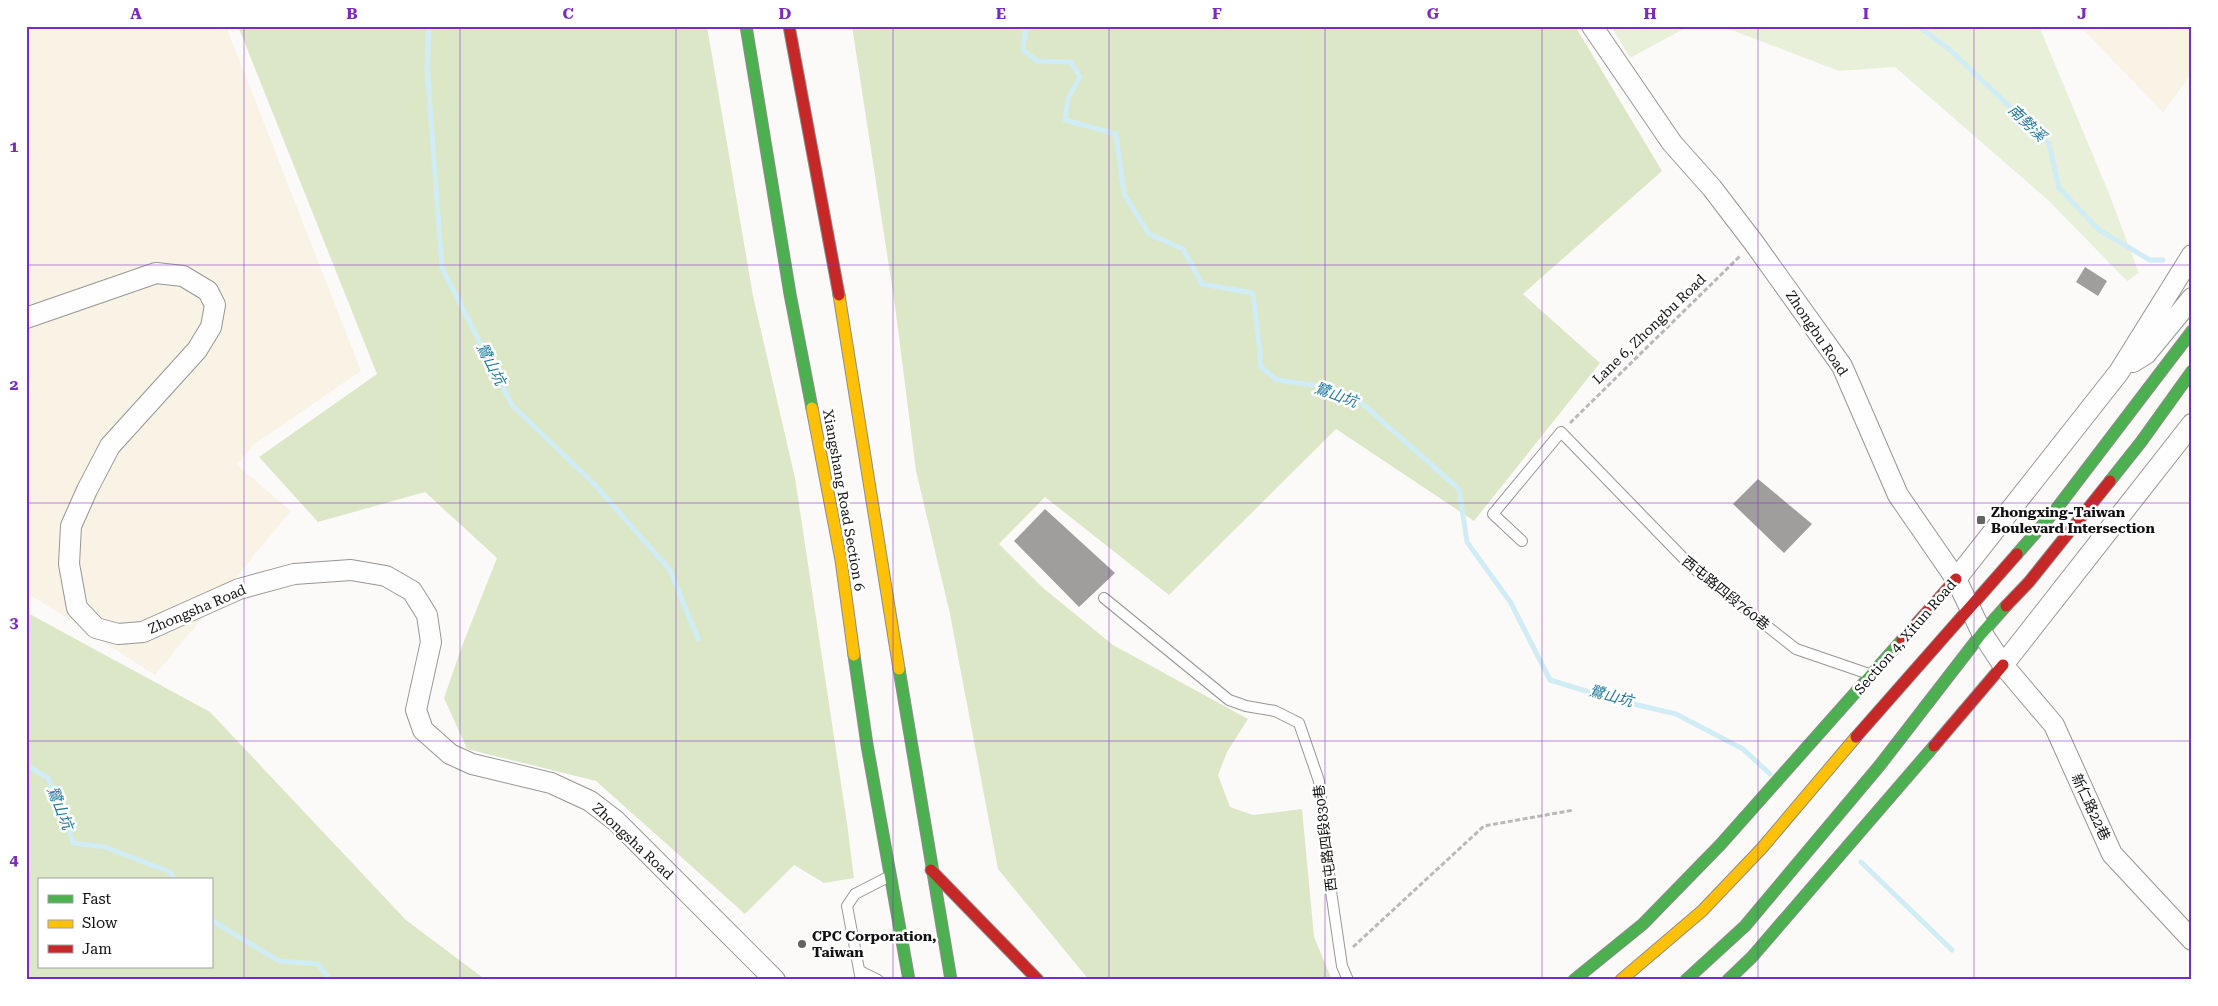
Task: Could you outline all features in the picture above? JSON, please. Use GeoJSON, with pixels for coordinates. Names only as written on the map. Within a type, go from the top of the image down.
{"type":"FeatureCollection","features":[{"type":"Feature","properties":{"kind":"street","name":"Xiangshang Road Section 6"},"geometry":{"type":"LineString","coordinates":[[746,26],[790,294],[841,560],[867,744],[909,980]]}},
{"type":"Feature","properties":{"kind":"street","name":"Zhongbu Road"},"geometry":{"type":"LineString","coordinates":[[1592,26],[1672,143],[1712,188],[1754,243],[1842,366],[1898,495],[1956,579],[1982,633],[2003,664]]}},
{"type":"Feature","properties":{"kind":"street","name":"Xiangshang Road Section 6"},"geometry":{"type":"LineString","coordinates":[[794,31],[846,340],[930,870],[951,980]]}},
{"type":"Feature","properties":{"kind":"street","name":"Section 4, Xitun Road"},"geometry":{"type":"LineString","coordinates":[[1574,980],[1643,924],[1721,844],[1956,579],[2119,372],[2192,255]]}},
{"type":"Feature","properties":{"kind":"street","name":"Zhongsha Road"},"geometry":{"type":"LineString","coordinates":[[26,318],[156,273],[183,276],[208,291],[215,305],[211,328],[197,350],[110,446],[87,490],[72,526],[69,564],[77,608],[96,628],[118,634],[144,632],[239,589],[294,574],[350,570],[386,576],[412,591],[427,615],[431,642],[416,710],[423,730],[450,754],[472,764],[551,783],[590,801],[616,821],[775,980]]}},
{"type":"Feature","properties":{"kind":"street"},"geometry":{"type":"LineString","coordinates":[[2119,372],[2146,354],[2192,298]]}},
{"type":"Feature","properties":{"kind":"street"},"geometry":{"type":"LineString","coordinates":[[2136,403],[2192,313]]}},
{"type":"Feature","properties":{"kind":"street","name":"Section 4, Xitun Road"},"geometry":{"type":"LineString","coordinates":[[1621,980],[1702,911],[1762,848],[1816,782],[2054,512],[2192,331]]}},
{"type":"Feature","properties":{"kind":"street"},"geometry":{"type":"LineString","coordinates":[[1686,980],[1745,926],[1880,765],[1982,633],[2029,582],[2075,526],[2141,442],[2192,371]]}},
{"type":"Feature","properties":{"kind":"street"},"geometry":{"type":"LineString","coordinates":[[1728,980],[1752,957],[1802,900],[2003,664],[2192,424]]}},
{"type":"Feature","properties":{"kind":"street","name":"新仁路22巷"},"geometry":{"type":"LineString","coordinates":[[2003,664],[2054,725],[2112,854],[2192,940]]}},
{"type":"Feature","properties":{"kind":"street"},"geometry":{"type":"LineString","coordinates":[[930,870],[1038,980]]}},
{"type":"Feature","properties":{"kind":"lane"},"geometry":{"type":"LineString","coordinates":[[1522,541],[1493,514],[1561,432]]}},
{"type":"Feature","properties":{"kind":"lane","name":"西屯路四段760巷"},"geometry":{"type":"LineString","coordinates":[[1561,432],[1692,567],[1796,649],[1872,675]]}},
{"type":"Feature","properties":{"kind":"lane","name":"西屯路四段830巷"},"geometry":{"type":"LineString","coordinates":[[1104,598],[1229,700],[1246,706],[1275,711],[1298,723],[1319,781],[1331,891],[1341,958],[1348,980]]}},
{"type":"Feature","properties":{"kind":"lane"},"geometry":{"type":"LineString","coordinates":[[878,980],[860,976],[847,906],[855,894],[890,875]]}},
{"type":"Feature","properties":{"kind":"path","name":"Lane 6, Zhongbu Road"},"geometry":{"type":"LineString","coordinates":[[1561,432],[1754,243]]}},
{"type":"Feature","properties":{"kind":"path"},"geometry":{"type":"LineString","coordinates":[[1341,958],[1484,826],[1574,810]]}},
{"type":"Feature","properties":{"kind":"shaded area"},"geometry":{"type":"Polygon","coordinates":[[[26,26],[226,26],[361,371],[253,445],[237,465],[291,511],[155,675],[26,592],[26,26]]]}},
{"type":"Feature","properties":{"kind":"shaded area"},"geometry":{"type":"Polygon","coordinates":[[[2080,26],[2192,26],[2192,72],[2163,113],[2080,26]]]}},
{"type":"Feature","properties":{"kind":"green space"},"geometry":{"type":"Polygon","coordinates":[[[238,26],[707,26],[753,296],[795,478],[854,878],[824,883],[794,865],[745,914],[596,781],[467,749],[444,698],[462,646],[497,558],[425,492],[318,522],[259,457],[377,374],[238,26]]]}},
{"type":"Feature","properties":{"kind":"green space"},"geometry":{"type":"Polygon","coordinates":[[[852,26],[1575,26],[1662,171],[1523,294],[1600,363],[1474,521],[1336,429],[1169,595],[1045,497],[999,544],[1042,587],[1113,645],[1248,719],[1227,752],[1218,775],[1230,807],[1253,815],[1302,809],[1314,937],[1332,980],[1089,980],[998,869],[950,614],[916,471],[895,306],[852,26]]]}},
{"type":"Feature","properties":{"kind":"green space"},"geometry":{"type":"Polygon","coordinates":[[[1611,26],[1689,26],[1630,58],[1611,26]]]}},
{"type":"Feature","properties":{"kind":"green space"},"geometry":{"type":"Polygon","coordinates":[[[1721,26],[2039,26],[2108,191],[2139,273],[2127,281],[2049,201],[1895,67],[1839,71],[1721,26]]]}},
{"type":"Feature","properties":{"kind":"green space"},"geometry":{"type":"Polygon","coordinates":[[[26,612],[210,712],[406,920],[486,980],[26,980],[26,612]]]}},
{"type":"Feature","properties":{"kind":"building"},"geometry":{"type":"Polygon","coordinates":[[[2085,267],[2107,281],[2098,296],[2076,282],[2085,267]]]}},
{"type":"Feature","properties":{"kind":"building"},"geometry":{"type":"Polygon","coordinates":[[[1758,479],[1812,524],[1784,553],[1733,504],[1758,479]]]}},
{"type":"Feature","properties":{"kind":"building"},"geometry":{"type":"Polygon","coordinates":[[[1045,509],[1115,573],[1079,607],[1014,541],[1045,509]]]}},
{"type":"Feature","properties":{"kind":"waterway","name":"鷺山坑"},"geometry":{"type":"LineString","coordinates":[[429,26],[427,66],[442,268],[512,405],[595,485],[670,570],[698,639]]}},
{"type":"Feature","properties":{"kind":"waterway","name":"鷺山坑"},"geometry":{"type":"LineString","coordinates":[[1029,26],[1025,32],[1023,50],[1037,61],[1071,62],[1080,77],[1068,98],[1065,120],[1116,134],[1124,194],[1149,234],[1183,249],[1202,284],[1253,293],[1260,366],[1277,380],[1313,385],[1358,400],[1459,489],[1467,542],[1511,603],[1550,680],[1612,699],[1676,714],[1743,749],[1770,774]]}},
{"type":"Feature","properties":{"kind":"waterway","name":"南勢溪"},"geometry":{"type":"LineString","coordinates":[[1918,26],[1949,49],[2049,144],[2059,188],[2099,230],[2150,260],[2163,260]]}},
{"type":"Feature","properties":{"kind":"waterway","name":"鷺山坑"},"geometry":{"type":"LineString","coordinates":[[26,765],[48,778],[65,816],[73,843],[105,847],[170,872],[174,878]]}},
{"type":"Feature","properties":{"kind":"waterway","name":"鷺山坑"},"geometry":{"type":"LineString","coordinates":[[1861,862],[1952,950]]}},
{"type":"Feature","properties":{"kind":"waterway","name":"鷺山坑"},"geometry":{"type":"LineString","coordinates":[[212,921],[279,961],[318,964],[330,980]]}},
{"type":"Feature","properties":{"kind":"traffic: fast"},"geometry":{"type":"LineString","coordinates":[[746,26],[790,294],[812,408]]}},
{"type":"Feature","properties":{"kind":"traffic: fast"},"geometry":{"type":"LineString","coordinates":[[2017,554],[2054,512],[2192,331]]}},
{"type":"Feature","properties":{"kind":"traffic: fast"},"geometry":{"type":"LineString","coordinates":[[2110,481],[2141,442],[2192,371]]}},
{"type":"Feature","properties":{"kind":"traffic: fast"},"geometry":{"type":"LineString","coordinates":[[1686,980],[1745,926],[1880,765],[1982,633],[2006,606]]}},
{"type":"Feature","properties":{"kind":"traffic: fast"},"geometry":{"type":"LineString","coordinates":[[1574,980],[1643,924],[1721,844],[1902,640]]}},
{"type":"Feature","properties":{"kind":"traffic: fast"},"geometry":{"type":"LineString","coordinates":[[854,655],[867,745],[909,980]]}},
{"type":"Feature","properties":{"kind":"traffic: fast"},"geometry":{"type":"LineString","coordinates":[[899,669],[951,980]]}},
{"type":"Feature","properties":{"kind":"traffic: fast"},"geometry":{"type":"LineString","coordinates":[[1728,980],[1752,957],[1934,746]]}},
{"type":"Feature","properties":{"kind":"traffic: slow"},"geometry":{"type":"LineString","coordinates":[[839,295],[899,669]]}},
{"type":"Feature","properties":{"kind":"traffic: slow"},"geometry":{"type":"LineString","coordinates":[[812,408],[841,560],[854,655]]}},
{"type":"Feature","properties":{"kind":"traffic: slow"},"geometry":{"type":"LineString","coordinates":[[1621,980],[1702,911],[1762,848],[1856,737]]}},
{"type":"Feature","properties":{"kind":"traffic: jam"},"geometry":{"type":"LineString","coordinates":[[789,26],[839,295]]}},
{"type":"Feature","properties":{"kind":"traffic: jam"},"geometry":{"type":"LineString","coordinates":[[2006,606],[2029,582],[2110,481]]}},
{"type":"Feature","properties":{"kind":"traffic: jam"},"geometry":{"type":"LineString","coordinates":[[1856,737],[2017,554]]}},
{"type":"Feature","properties":{"kind":"traffic: jam"},"geometry":{"type":"LineString","coordinates":[[1902,640],[1956,579]]}},
{"type":"Feature","properties":{"kind":"traffic: jam"},"geometry":{"type":"LineString","coordinates":[[1934,746],[2003,665]]}},
{"type":"Feature","properties":{"kind":"traffic: jam"},"geometry":{"type":"LineString","coordinates":[[931,870],[1038,980]]}},
{"type":"Feature","properties":{"kind":"place","name":"Zhongxing-Taiwan Boulevard Intersection"},"geometry":{"type":"Point","coordinates":[1981,520]}},
{"type":"Feature","properties":{"kind":"place","name":"CPC Corporation, Taiwan"},"geometry":{"type":"Point","coordinates":[802,944]}}]}
